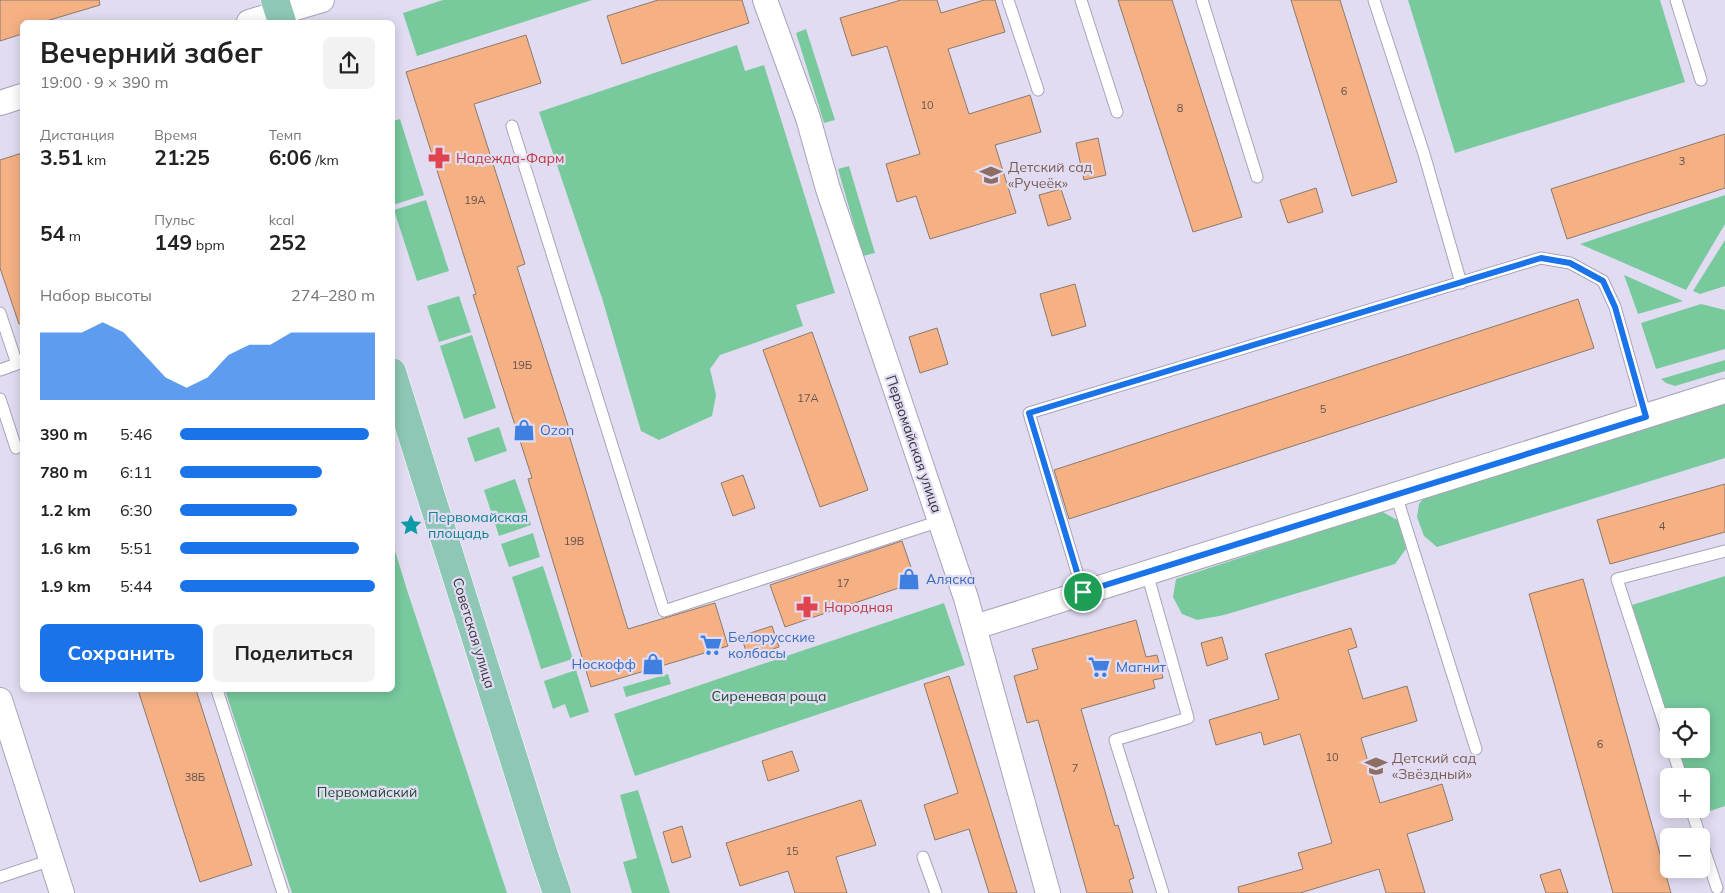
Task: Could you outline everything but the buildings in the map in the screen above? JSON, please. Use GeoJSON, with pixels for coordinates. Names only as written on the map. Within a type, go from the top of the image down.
{"type":"FeatureCollection","features":[{"type":"Feature","properties":{"kind":"main road","name":"Советская улица"},"geometry":{"type":"LineString","coordinates":[[395,382],[557,893]]}},
{"type":"Feature","properties":{"kind":"street"},"geometry":{"type":"LineString","coordinates":[[255,20],[322,0]]}},
{"type":"Feature","properties":{"kind":"street","name":"Первомайская улица"},"geometry":{"type":"LineString","coordinates":[[765,0],[808,118],[828,189],[975,627],[1048,893]]}},
{"type":"Feature","properties":{"kind":"street"},"geometry":{"type":"LineString","coordinates":[[0,103],[20,97]]}},
{"type":"Feature","properties":{"kind":"street"},"geometry":{"type":"LineString","coordinates":[[975,627],[1725,391]]}},
{"type":"Feature","properties":{"kind":"street"},"geometry":{"type":"LineString","coordinates":[[2,711],[62,893]]}},
{"type":"Feature","properties":{"kind":"lane"},"geometry":{"type":"LineString","coordinates":[[1008,0],[1038,90]]}},
{"type":"Feature","properties":{"kind":"lane"},"geometry":{"type":"LineString","coordinates":[[1081,0],[1117,112]]}},
{"type":"Feature","properties":{"kind":"lane"},"geometry":{"type":"LineString","coordinates":[[1202,0],[1257,177]]}},
{"type":"Feature","properties":{"kind":"lane"},"geometry":{"type":"LineString","coordinates":[[1374,0],[1424,154],[1460,283]]}},
{"type":"Feature","properties":{"kind":"lane"},"geometry":{"type":"LineString","coordinates":[[1676,0],[1701,80]]}},
{"type":"Feature","properties":{"kind":"lane"},"geometry":{"type":"LineString","coordinates":[[512,126],[664,611],[940,521]]}},
{"type":"Feature","properties":{"kind":"lane"},"geometry":{"type":"LineString","coordinates":[[1083,592],[1029,413],[1541,258],[1570,263],[1603,281],[1615,307],[1646,417]]}},
{"type":"Feature","properties":{"kind":"lane"},"geometry":{"type":"LineString","coordinates":[[0,313],[17,364],[0,370]]}},
{"type":"Feature","properties":{"kind":"lane"},"geometry":{"type":"LineString","coordinates":[[0,399],[16,448]]}},
{"type":"Feature","properties":{"kind":"lane"},"geometry":{"type":"LineString","coordinates":[[1396,495],[1476,749]]}},
{"type":"Feature","properties":{"kind":"lane"},"geometry":{"type":"LineString","coordinates":[[1660,711],[1618,579],[1725,551]]}},
{"type":"Feature","properties":{"kind":"lane"},"geometry":{"type":"LineString","coordinates":[[1147,573],[1188,718],[1115,740],[1163,893]]}},
{"type":"Feature","properties":{"kind":"lane"},"geometry":{"type":"LineString","coordinates":[[218,692],[283,893]]}},
{"type":"Feature","properties":{"kind":"lane"},"geometry":{"type":"LineString","coordinates":[[924,858],[936,893]]}},
{"type":"Feature","properties":{"kind":"lane"},"geometry":{"type":"LineString","coordinates":[[0,877],[51,860]]}},
{"type":"Feature","properties":{"kind":"lane"},"geometry":{"type":"LineString","coordinates":[[1710,866],[1717,888]]}},
{"type":"Feature","properties":{"kind":"green space"},"geometry":{"type":"Polygon","coordinates":[[[443,0],[592,0],[417,56],[403,13],[443,0]]]}},
{"type":"Feature","properties":{"kind":"green space"},"geometry":{"type":"Polygon","coordinates":[[[1408,0],[1660,0],[1685,82],[1455,153],[1408,0]]]}},
{"type":"Feature","properties":{"kind":"green space"},"geometry":{"type":"Polygon","coordinates":[[[806,29],[835,120],[824,123],[796,33],[806,29]]]}},
{"type":"Feature","properties":{"kind":"green space"},"geometry":{"type":"Polygon","coordinates":[[[737,45],[745,71],[764,65],[835,293],[796,305],[803,326],[720,355],[710,369],[716,395],[712,416],[659,440],[641,431],[602,298],[539,112],[737,45]]]}},
{"type":"Feature","properties":{"kind":"green space"},"geometry":{"type":"Polygon","coordinates":[[[400,119],[424,195],[395,204],[395,120],[400,119]]]}},
{"type":"Feature","properties":{"kind":"green space"},"geometry":{"type":"Polygon","coordinates":[[[849,166],[875,253],[863,256],[838,169],[849,166]]]}},
{"type":"Feature","properties":{"kind":"green space"},"geometry":{"type":"Polygon","coordinates":[[[1725,195],[1725,224],[1686,290],[1580,244],[1725,195]]]}},
{"type":"Feature","properties":{"kind":"green space"},"geometry":{"type":"Polygon","coordinates":[[[426,200],[449,271],[417,281],[395,210],[426,200]]]}},
{"type":"Feature","properties":{"kind":"green space"},"geometry":{"type":"Polygon","coordinates":[[[1725,240],[1725,286],[1700,294],[1693,291],[1725,240]]]}},
{"type":"Feature","properties":{"kind":"green space"},"geometry":{"type":"Polygon","coordinates":[[[1624,275],[1683,301],[1638,314],[1624,275]]]}},
{"type":"Feature","properties":{"kind":"green space"},"geometry":{"type":"Polygon","coordinates":[[[459,296],[471,332],[439,342],[427,306],[459,296]]]}},
{"type":"Feature","properties":{"kind":"green space"},"geometry":{"type":"Polygon","coordinates":[[[1701,304],[1725,310],[1725,349],[1656,369],[1641,323],[1701,304]]]}},
{"type":"Feature","properties":{"kind":"green space"},"geometry":{"type":"Polygon","coordinates":[[[472,335],[496,408],[464,419],[440,346],[472,335]]]}},
{"type":"Feature","properties":{"kind":"green space"},"geometry":{"type":"Polygon","coordinates":[[[1725,360],[1725,371],[1675,386],[1661,379],[1725,360]]]}},
{"type":"Feature","properties":{"kind":"green space"},"geometry":{"type":"Polygon","coordinates":[[[1725,398],[1725,458],[1437,547],[1424,536],[1417,517],[1419,504],[1429,491],[1725,398]]]}},
{"type":"Feature","properties":{"kind":"green space"},"geometry":{"type":"Polygon","coordinates":[[[499,427],[507,451],[475,462],[467,438],[499,427]]]}},
{"type":"Feature","properties":{"kind":"green space"},"geometry":{"type":"Polygon","coordinates":[[[515,479],[531,525],[499,536],[484,490],[515,479]]]}},
{"type":"Feature","properties":{"kind":"green space"},"geometry":{"type":"Polygon","coordinates":[[[1381,511],[1399,521],[1406,549],[1395,564],[1224,615],[1197,620],[1182,614],[1173,597],[1176,579],[1381,511]]]}},
{"type":"Feature","properties":{"kind":"green space"},"geometry":{"type":"Polygon","coordinates":[[[533,533],[540,557],[509,567],[501,544],[533,533]]]}},
{"type":"Feature","properties":{"kind":"green space","name":"Первомайский"},"geometry":{"type":"Polygon","coordinates":[[[395,551],[507,893],[292,893],[226,692],[395,692],[395,551]]]}},
{"type":"Feature","properties":{"kind":"green space"},"geometry":{"type":"Polygon","coordinates":[[[543,566],[573,659],[541,669],[512,577],[543,566]]]}},
{"type":"Feature","properties":{"kind":"green space"},"geometry":{"type":"Polygon","coordinates":[[[1725,576],[1725,806],[1710,811],[1710,768],[1683,768],[1680,758],[1710,758],[1710,708],[1665,708],[1632,605],[1725,576]]]}},
{"type":"Feature","properties":{"kind":"green space","name":"Сиреневая роща"},"geometry":{"type":"Polygon","coordinates":[[[944,603],[965,665],[635,776],[614,714],[944,603]]]}},
{"type":"Feature","properties":{"kind":"green space"},"geometry":{"type":"Polygon","coordinates":[[[576,670],[589,712],[570,718],[565,704],[553,709],[544,681],[576,670]]]}},
{"type":"Feature","properties":{"kind":"green space"},"geometry":{"type":"Polygon","coordinates":[[[668,674],[671,684],[626,697],[623,687],[668,674]]]}},
{"type":"Feature","properties":{"kind":"green space"},"geometry":{"type":"Polygon","coordinates":[[[638,790],[670,893],[632,893],[623,862],[637,858],[620,795],[638,790]]]}},
{"type":"Feature","properties":{"kind":"place","name":"Надежда-Фарм"},"geometry":{"type":"Point","coordinates":[439,158]}},
{"type":"Feature","properties":{"kind":"place","name":"Детский сад «Ручеёк»"},"geometry":{"type":"Point","coordinates":[991,175]}},
{"type":"Feature","properties":{"kind":"place","name":"Ozon"},"geometry":{"type":"Point","coordinates":[524,430]}},
{"type":"Feature","properties":{"kind":"place","name":"Первомайская площадь"},"geometry":{"type":"Point","coordinates":[411,525]}},
{"type":"Feature","properties":{"kind":"place","name":"Аляска"},"geometry":{"type":"Point","coordinates":[909,579]}},
{"type":"Feature","properties":{"kind":"place","name":"Народная"},"geometry":{"type":"Point","coordinates":[807,607]}},
{"type":"Feature","properties":{"kind":"place","name":"Белорусские колбасы"},"geometry":{"type":"Point","coordinates":[711,645]}},
{"type":"Feature","properties":{"kind":"place","name":"Носкофф"},"geometry":{"type":"Point","coordinates":[653,664]}},
{"type":"Feature","properties":{"kind":"place","name":"Магнит"},"geometry":{"type":"Point","coordinates":[1099,667]}},
{"type":"Feature","properties":{"kind":"place","name":"Детский сад «Звёздный»"},"geometry":{"type":"Point","coordinates":[1376,766]}},
{"type":"Feature","properties":{"kind":"route"},"geometry":{"type":"LineString","coordinates":[[1541,258],[1570,263],[1603,281],[1615,307],[1646,417],[1083,592],[1029,413],[1541,258]]}}]}
